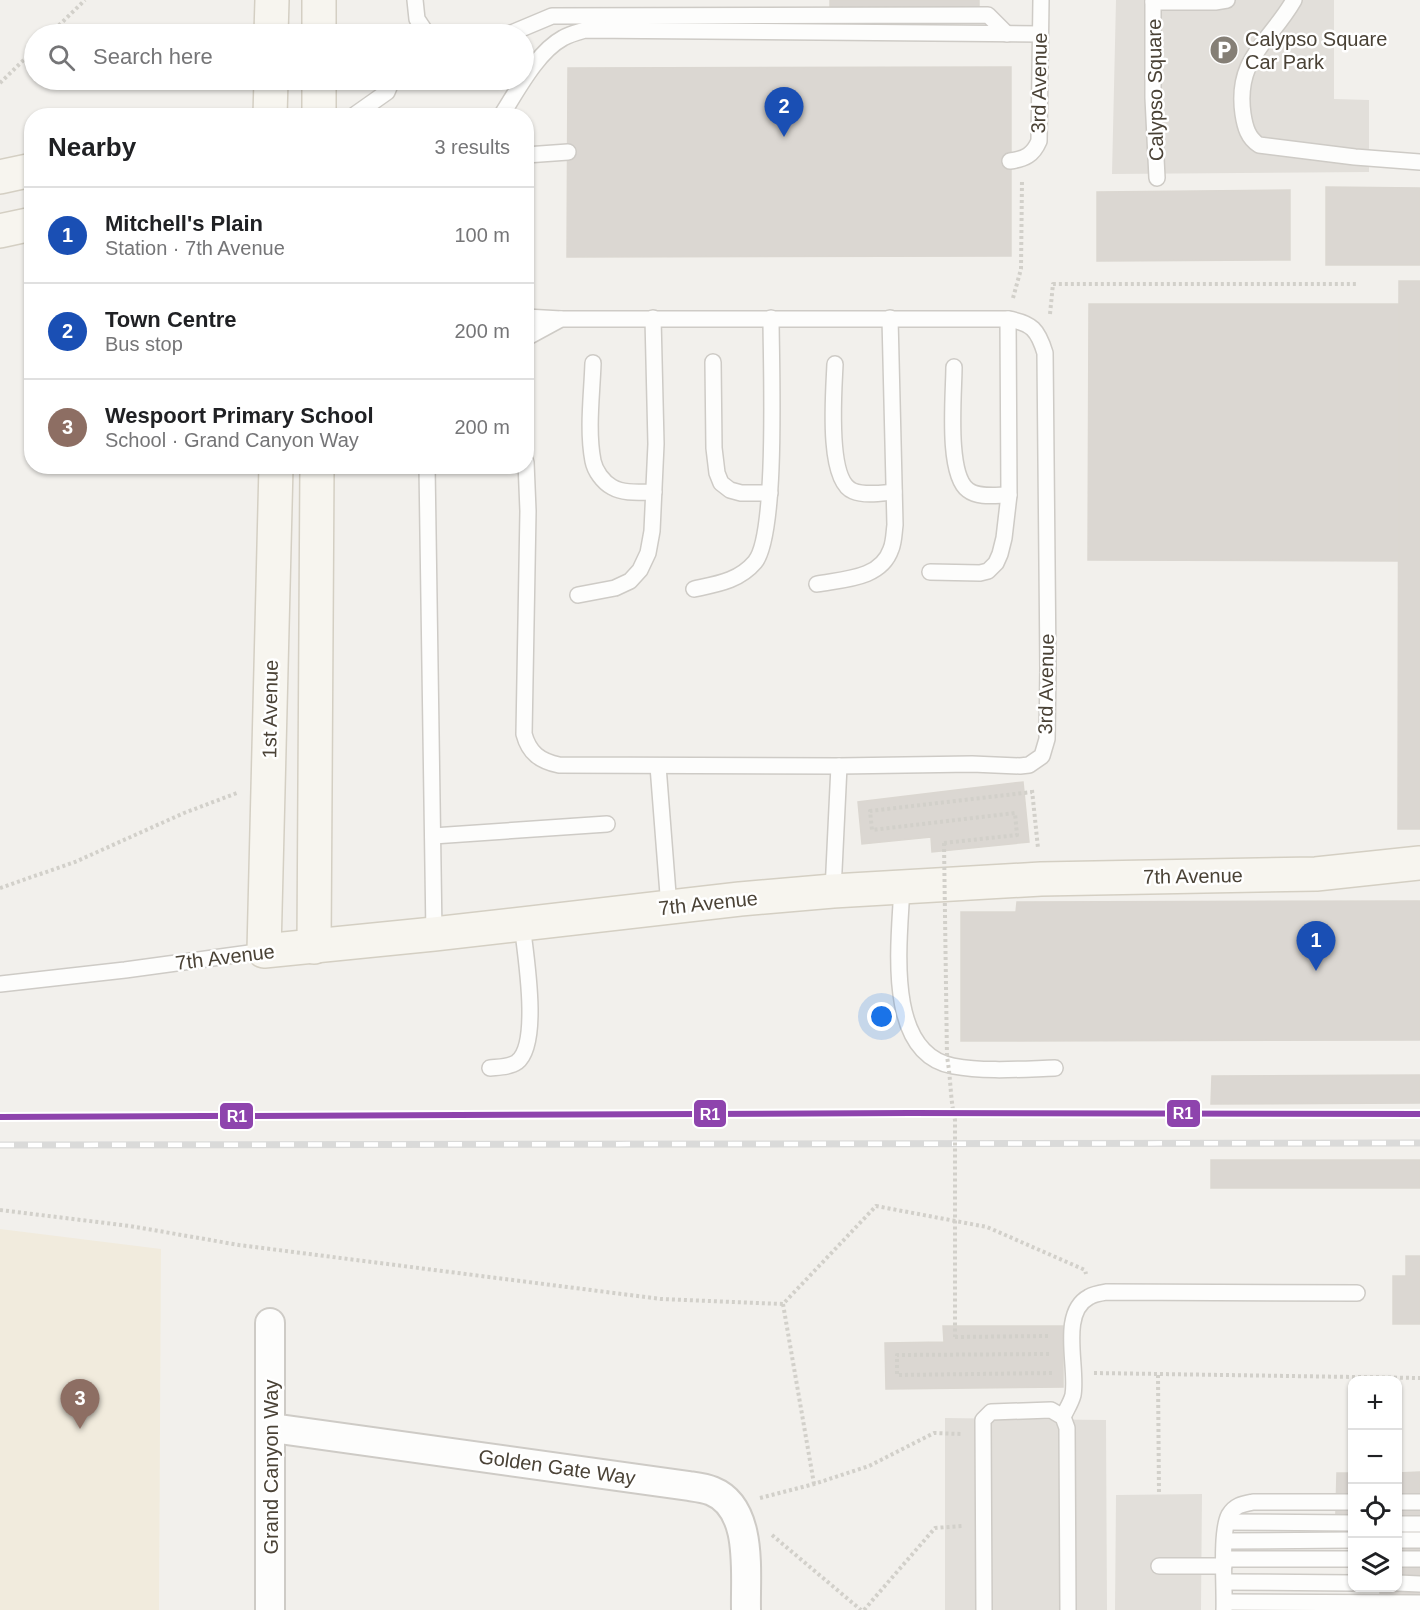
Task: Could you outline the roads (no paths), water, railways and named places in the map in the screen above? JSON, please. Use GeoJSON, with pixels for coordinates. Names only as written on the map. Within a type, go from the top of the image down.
{"type":"FeatureCollection","features":[{"type":"Feature","properties":{"kind":"street"},"geometry":{"type":"LineString","coordinates":[[272,0],[272,24]]}},
{"type":"Feature","properties":{"kind":"street"},"geometry":{"type":"LineString","coordinates":[[319,0],[319,24]]}},
{"type":"Feature","properties":{"kind":"street"},"geometry":{"type":"LineString","coordinates":[[270,108],[271,90]]}},
{"type":"Feature","properties":{"kind":"street"},"geometry":{"type":"LineString","coordinates":[[319,90],[319,108]]}},
{"type":"Feature","properties":{"kind":"street"},"geometry":{"type":"LineString","coordinates":[[0,177],[24,172]]}},
{"type":"Feature","properties":{"kind":"street"},"geometry":{"type":"LineString","coordinates":[[0,231],[24,226]]}},
{"type":"Feature","properties":{"kind":"street","name":"1st Avenue"},"geometry":{"type":"LineString","coordinates":[[264,951],[276,474]]}},
{"type":"Feature","properties":{"kind":"street"},"geometry":{"type":"LineString","coordinates":[[314,947],[317,474]]}},
{"type":"Feature","properties":{"kind":"street","name":"7th Avenue"},"geometry":{"type":"LineString","coordinates":[[264,951],[833,891],[1041,879],[1316,874],[1420,863]]}},
{"type":"Feature","properties":{"kind":"street","name":"Grand Canyon Way"},"geometry":{"type":"LineString","coordinates":[[270,1323],[272,1428],[270,1610]]}},
{"type":"Feature","properties":{"kind":"street","name":"Golden Gate Way"},"geometry":{"type":"LineString","coordinates":[[272,1428],[713,1491],[726,1500],[740,1521],[746,1610]]}},
{"type":"Feature","properties":{"kind":"lane"},"geometry":{"type":"LineString","coordinates":[[415,0],[417,19],[420,24]]}},
{"type":"Feature","properties":{"kind":"lane","name":"3rd Avenue"},"geometry":{"type":"LineString","coordinates":[[1016,160],[1034,152],[1039,141],[1041,0]]}},
{"type":"Feature","properties":{"kind":"lane","name":"Calypso Square"},"geometry":{"type":"LineString","coordinates":[[1157,178],[1153,98],[1153,1],[1215,2],[1227,0]]}},
{"type":"Feature","properties":{"kind":"lane"},"geometry":{"type":"LineString","coordinates":[[1294,0],[1251,60],[1244,79],[1242,104],[1244,125],[1251,140],[1259,145],[1355,157],[1420,162]]}},
{"type":"Feature","properties":{"kind":"lane"},"geometry":{"type":"LineString","coordinates":[[533,24],[552,16],[988,15],[1007,34]]}},
{"type":"Feature","properties":{"kind":"lane"},"geometry":{"type":"LineString","coordinates":[[415,24],[417,19]]}},
{"type":"Feature","properties":{"kind":"lane"},"geometry":{"type":"LineString","coordinates":[[534,67],[551,47],[563,38],[585,30],[1040,34]]}},
{"type":"Feature","properties":{"kind":"lane"},"geometry":{"type":"LineString","coordinates":[[364,108],[388,90]]}},
{"type":"Feature","properties":{"kind":"lane"},"geometry":{"type":"LineString","coordinates":[[506,108],[517,90]]}},
{"type":"Feature","properties":{"kind":"lane"},"geometry":{"type":"LineString","coordinates":[[534,154],[567,152]]}},
{"type":"Feature","properties":{"kind":"lane"},"geometry":{"type":"LineString","coordinates":[[534,317],[1008,319],[1009,495],[1000,554],[996,563],[988,571],[980,573],[930,572]]}},
{"type":"Feature","properties":{"kind":"lane"},"geometry":{"type":"LineString","coordinates":[[578,595],[615,588],[630,581],[640,570],[648,553],[652,531],[656,444],[653,318]]}},
{"type":"Feature","properties":{"kind":"lane"},"geometry":{"type":"LineString","coordinates":[[694,590],[742,575],[757,560],[766,539],[770,493],[771,318]]}},
{"type":"Feature","properties":{"kind":"lane"},"geometry":{"type":"LineString","coordinates":[[817,584],[864,575],[876,570],[885,562],[892,548],[895,525],[890,318]]}},
{"type":"Feature","properties":{"kind":"lane"},"geometry":{"type":"LineString","coordinates":[[534,334],[561,319]]}},
{"type":"Feature","properties":{"kind":"lane","name":"3rd Avenue"},"geometry":{"type":"LineString","coordinates":[[839,766],[1029,765],[1042,756],[1047,739],[1045,353],[1040,338],[1032,327],[1022,321],[1008,319]]}},
{"type":"Feature","properties":{"kind":"lane"},"geometry":{"type":"LineString","coordinates":[[713,362],[714,448],[717,473],[721,483],[730,490],[741,493],[770,493]]}},
{"type":"Feature","properties":{"kind":"lane"},"geometry":{"type":"LineString","coordinates":[[593,363],[591,439],[593,464],[610,486],[622,491],[654,492]]}},
{"type":"Feature","properties":{"kind":"lane"},"geometry":{"type":"LineString","coordinates":[[835,363],[834,448],[838,474],[844,485],[861,494],[894,492]]}},
{"type":"Feature","properties":{"kind":"lane"},"geometry":{"type":"LineString","coordinates":[[954,367],[956,472],[967,490],[975,494],[1009,495]]}},
{"type":"Feature","properties":{"kind":"lane"},"geometry":{"type":"LineString","coordinates":[[427,474],[434,934]]}},
{"type":"Feature","properties":{"kind":"lane"},"geometry":{"type":"LineString","coordinates":[[526,474],[528,511],[524,734],[527,746],[534,755],[545,762],[559,765],[839,766],[833,891]]}},
{"type":"Feature","properties":{"kind":"lane"},"geometry":{"type":"LineString","coordinates":[[658,766],[669,907]]}},
{"type":"Feature","properties":{"kind":"lane"},"geometry":{"type":"LineString","coordinates":[[433,836],[607,824]]}},
{"type":"Feature","properties":{"kind":"lane"},"geometry":{"type":"LineString","coordinates":[[902,886],[899,982],[905,1017],[918,1044],[930,1057],[952,1066],[985,1069],[1055,1068]]}},
{"type":"Feature","properties":{"kind":"lane"},"geometry":{"type":"LineString","coordinates":[[490,1068],[509,1066],[519,1061],[527,1050],[531,1012],[522,924]]}},
{"type":"Feature","properties":{"kind":"lane","name":"7th Avenue"},"geometry":{"type":"LineString","coordinates":[[0,984],[264,951]]}},
{"type":"Feature","properties":{"kind":"lane"},"geometry":{"type":"LineString","coordinates":[[1063,1417],[1073,1396],[1073,1320],[1083,1301],[1090,1295],[1107,1292],[1357,1293]]}},
{"type":"Feature","properties":{"kind":"lane"},"geometry":{"type":"LineString","coordinates":[[984,1610],[983,1420],[991,1412],[1051,1410],[1063,1417],[1067,1428],[1068,1610]]}},
{"type":"Feature","properties":{"kind":"lane"},"geometry":{"type":"LineString","coordinates":[[1348,1502],[1253,1502],[1238,1505],[1229,1515],[1227,1522],[1224,1606],[1420,1603]]}},
{"type":"Feature","properties":{"kind":"lane"},"geometry":{"type":"LineString","coordinates":[[1402,1502],[1420,1502]]}},
{"type":"Feature","properties":{"kind":"lane"},"geometry":{"type":"LineString","coordinates":[[1227,1522],[1348,1523]]}},
{"type":"Feature","properties":{"kind":"lane"},"geometry":{"type":"LineString","coordinates":[[1402,1524],[1420,1524]]}},
{"type":"Feature","properties":{"kind":"lane"},"geometry":{"type":"LineString","coordinates":[[1225,1541],[1348,1540]]}},
{"type":"Feature","properties":{"kind":"lane"},"geometry":{"type":"LineString","coordinates":[[1402,1540],[1420,1540]]}},
{"type":"Feature","properties":{"kind":"lane"},"geometry":{"type":"LineString","coordinates":[[1159,1566],[1348,1559]]}},
{"type":"Feature","properties":{"kind":"lane"},"geometry":{"type":"LineString","coordinates":[[1402,1559],[1420,1559]]}},
{"type":"Feature","properties":{"kind":"lane"},"geometry":{"type":"LineString","coordinates":[[1225,1582],[1348,1583]]}},
{"type":"Feature","properties":{"kind":"lane"},"geometry":{"type":"LineString","coordinates":[[1402,1583],[1420,1584]]}},
{"type":"Feature","properties":{"kind":"railway"},"geometry":{"type":"LineString","coordinates":[[0,1145],[1420,1143]]}},
{"type":"Feature","properties":{"kind":"place","name":"Calypso Square Car Park"},"geometry":{"type":"Point","coordinates":[1224,50]}},
{"type":"Feature","properties":{"kind":"place","name":"Town Centre"},"geometry":{"type":"Point","coordinates":[784,137]}},
{"type":"Feature","properties":{"kind":"place","name":"Mitchell's Plain"},"geometry":{"type":"Point","coordinates":[1316,971]}},
{"type":"Feature","properties":{"kind":"place","name":"Wespoort Primary School"},"geometry":{"type":"Point","coordinates":[80,1429]}}]}
